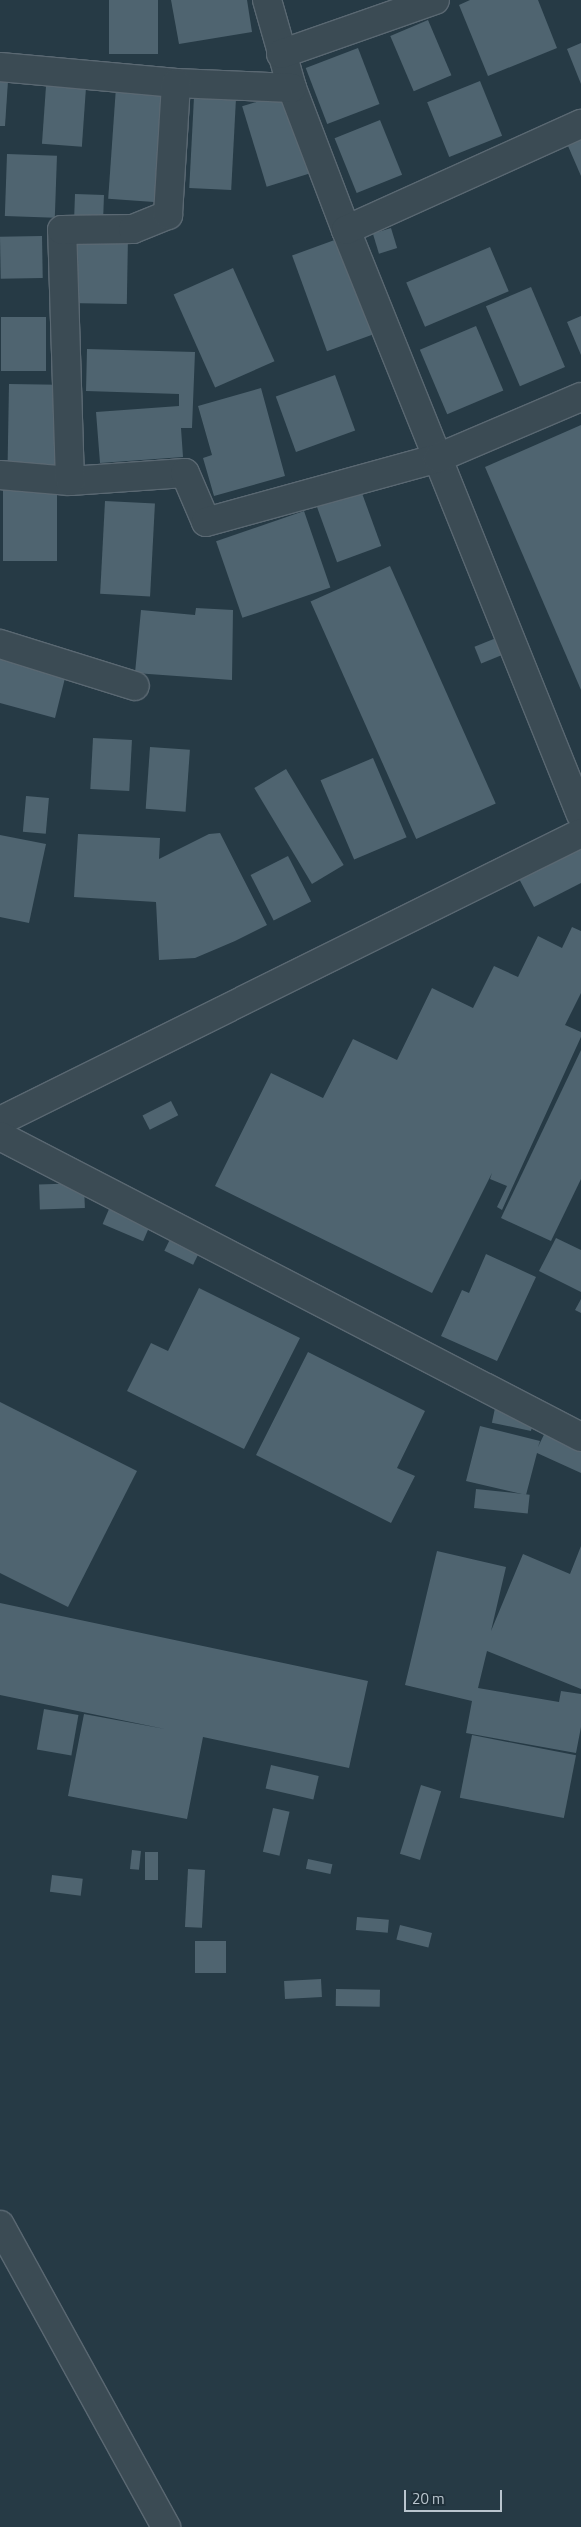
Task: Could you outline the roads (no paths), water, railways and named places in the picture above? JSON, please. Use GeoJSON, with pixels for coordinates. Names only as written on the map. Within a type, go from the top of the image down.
{"type":"FeatureCollection","features":[{"type":"Feature","properties":{"kind":"street"},"geometry":{"type":"LineString","coordinates":[[266,0],[292,88],[346,230],[581,815]]}},
{"type":"Feature","properties":{"kind":"street"},"geometry":{"type":"LineString","coordinates":[[282,54],[435,0]]}},
{"type":"Feature","properties":{"kind":"street"},"geometry":{"type":"LineString","coordinates":[[0,66],[176,83],[292,88]]}},
{"type":"Feature","properties":{"kind":"street"},"geometry":{"type":"LineString","coordinates":[[70,481],[62,230],[133,229],[168,215],[176,83]]}},
{"type":"Feature","properties":{"kind":"street"},"geometry":{"type":"LineString","coordinates":[[346,230],[581,124]]}},
{"type":"Feature","properties":{"kind":"street"},"geometry":{"type":"LineString","coordinates":[[0,475],[70,481],[185,473],[206,522],[438,458],[581,397]]}},
{"type":"Feature","properties":{"kind":"street"},"geometry":{"type":"LineString","coordinates":[[0,644],[135,686]]}},
{"type":"Feature","properties":{"kind":"street"},"geometry":{"type":"LineString","coordinates":[[0,1122],[581,833]]}},
{"type":"Feature","properties":{"kind":"street"},"geometry":{"type":"LineString","coordinates":[[0,1136],[581,1436]]}},
{"type":"Feature","properties":{"kind":"street"},"geometry":{"type":"LineString","coordinates":[[0,2225],[166,2527]]}}]}
